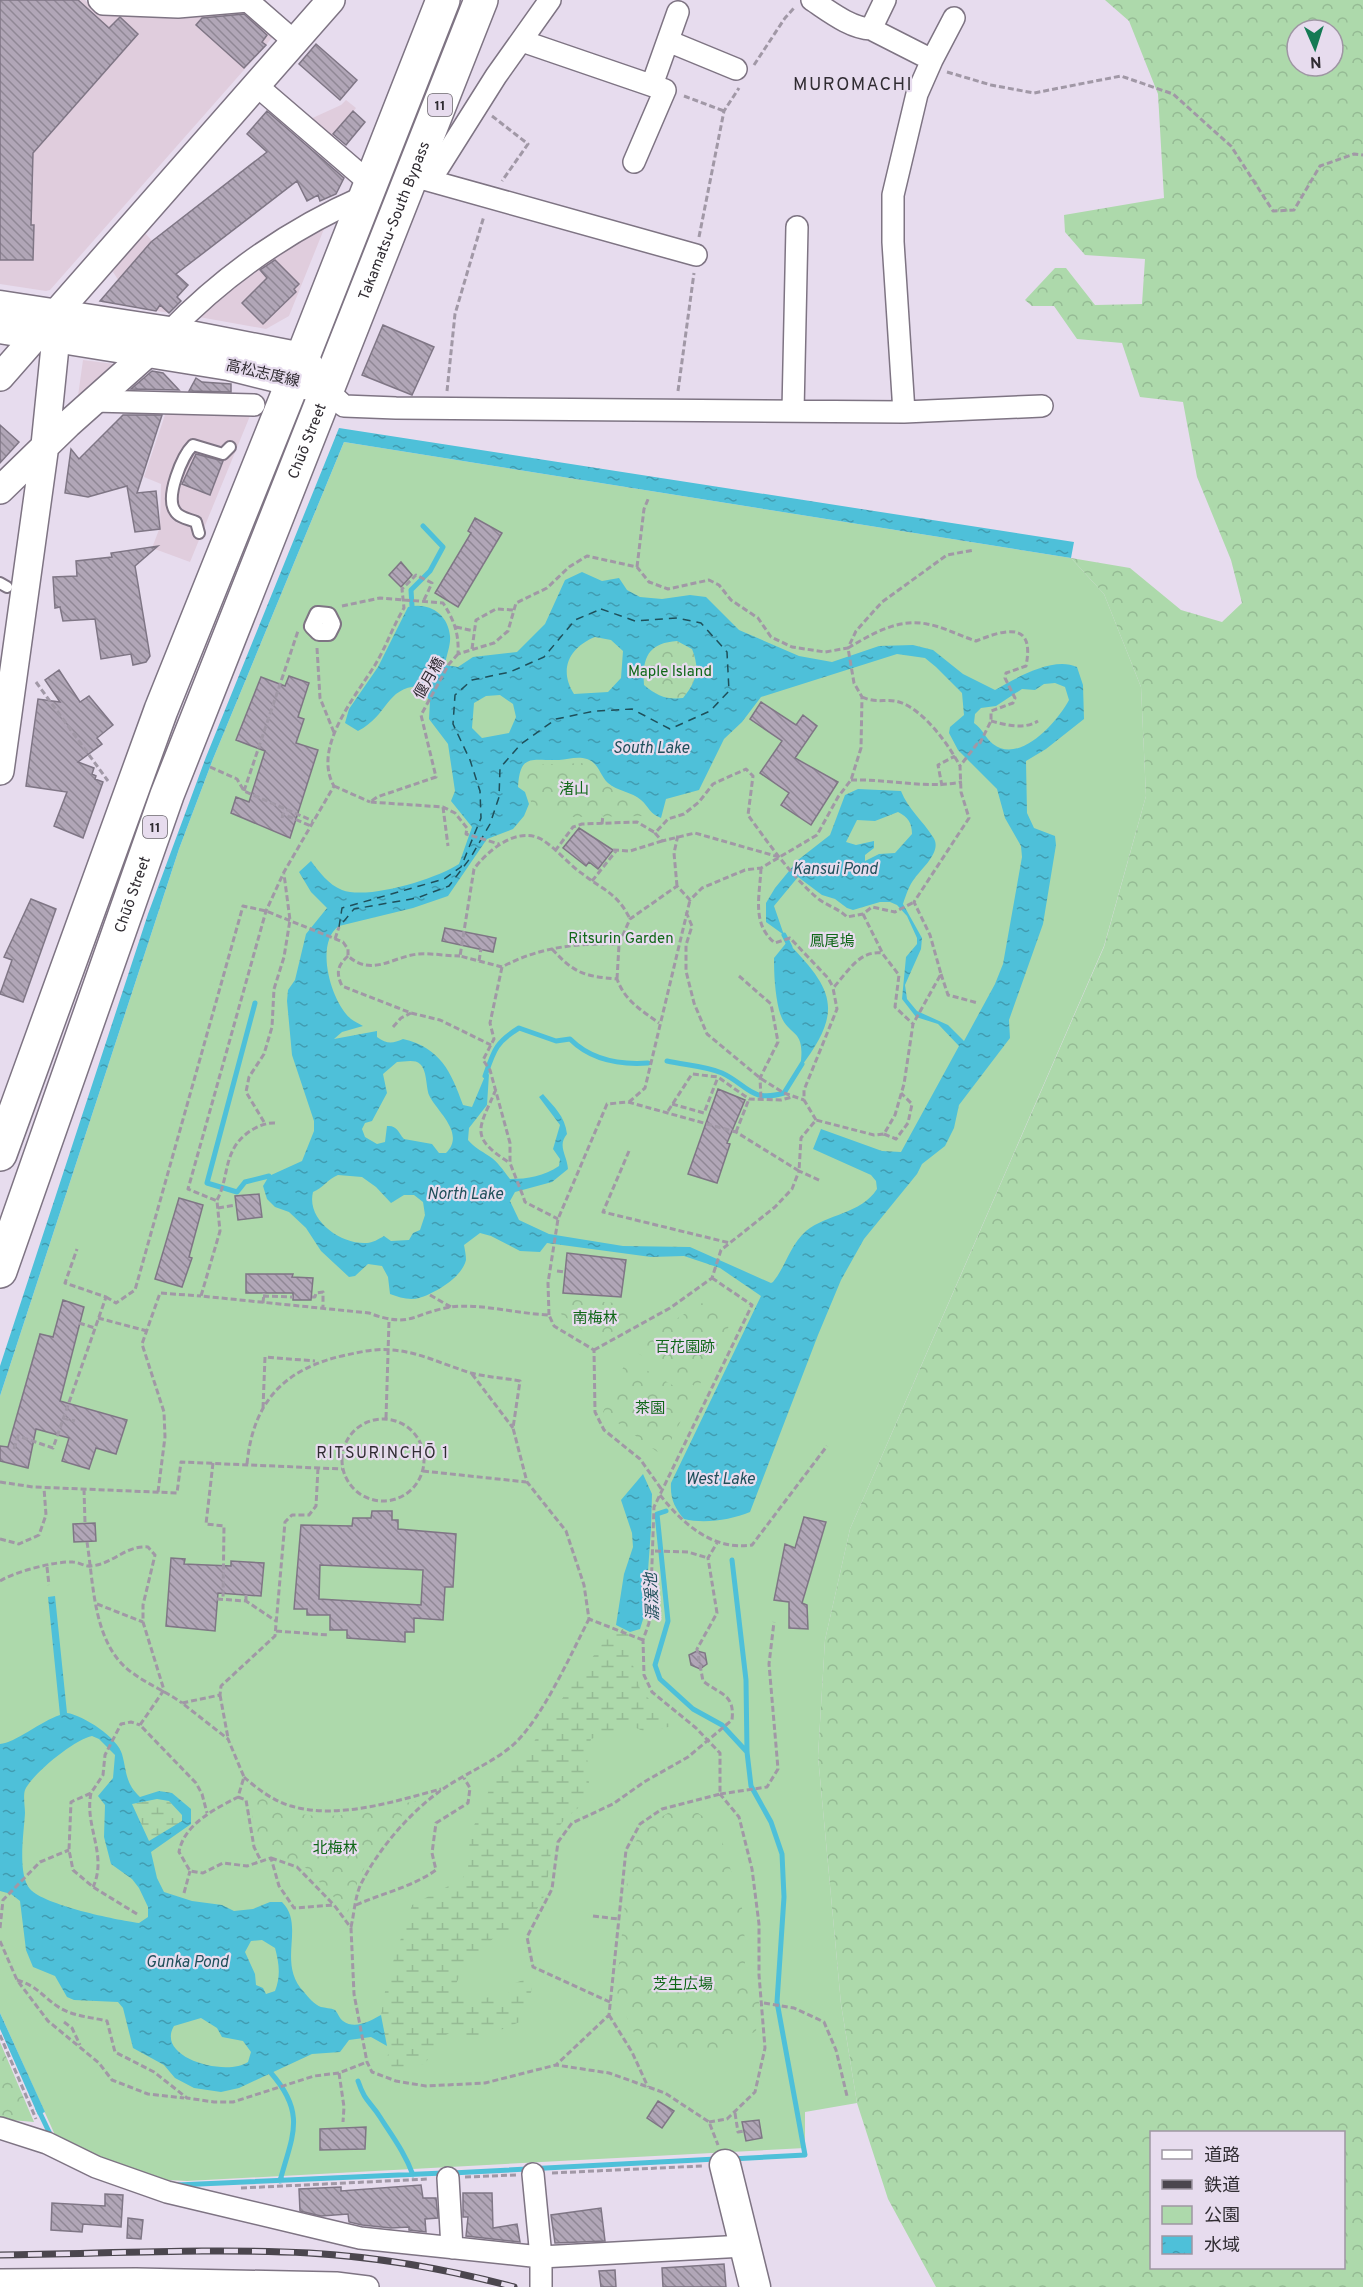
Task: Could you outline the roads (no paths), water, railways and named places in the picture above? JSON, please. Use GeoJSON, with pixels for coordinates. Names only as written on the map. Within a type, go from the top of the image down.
{"type":"FeatureCollection","features":[{"type":"Feature","properties":{"kind":"highway","name":"11"},"geometry":{"type":"LineString","coordinates":[[0,1154],[5,1120],[161,710],[443,0]]}},
{"type":"Feature","properties":{"kind":"highway","name":"Takamatsu-South Bypass"},"geometry":{"type":"LineString","coordinates":[[326,389],[481,0]]}},
{"type":"Feature","properties":{"kind":"highway","name":"Chūō Street"},"geometry":{"type":"LineString","coordinates":[[0,1271],[159,816],[326,389]]}},
{"type":"Feature","properties":{"kind":"main road","name":"高松志度線"},"geometry":{"type":"LineString","coordinates":[[0,306],[52,328]]}},
{"type":"Feature","properties":{"kind":"main road","name":"高松志度線"},"geometry":{"type":"LineString","coordinates":[[0,328],[52,328],[160,342],[303,356],[326,389]]}},
{"type":"Feature","properties":{"kind":"main road"},"geometry":{"type":"LineString","coordinates":[[723,2159],[755,2287]]}},
{"type":"Feature","properties":{"kind":"street"},"geometry":{"type":"LineString","coordinates":[[99,0],[103,4],[178,7],[248,1],[295,42]]}},
{"type":"Feature","properties":{"kind":"street"},"geometry":{"type":"LineString","coordinates":[[0,377],[52,328],[91,273],[331,0]]}},
{"type":"Feature","properties":{"kind":"street"},"geometry":{"type":"LineString","coordinates":[[412,176],[438,168],[550,0]]}},
{"type":"Feature","properties":{"kind":"street"},"geometry":{"type":"LineString","coordinates":[[812,0],[847,21],[862,28],[871,29],[932,60]]}},
{"type":"Feature","properties":{"kind":"street"},"geometry":{"type":"LineString","coordinates":[[871,29],[885,0]]}},
{"type":"Feature","properties":{"kind":"street"},"geometry":{"type":"LineString","coordinates":[[634,162],[658,87],[668,41],[678,12]]}},
{"type":"Feature","properties":{"kind":"street"},"geometry":{"type":"LineString","coordinates":[[904,412],[893,242],[893,195],[917,94],[954,18]]}},
{"type":"Feature","properties":{"kind":"street"},"geometry":{"type":"LineString","coordinates":[[522,40],[658,87]]}},
{"type":"Feature","properties":{"kind":"street"},"geometry":{"type":"LineString","coordinates":[[668,41],[742,76]]}},
{"type":"Feature","properties":{"kind":"street"},"geometry":{"type":"LineString","coordinates":[[0,490],[93,401],[266,250],[292,231],[367,190],[256,85]]}},
{"type":"Feature","properties":{"kind":"street"},"geometry":{"type":"LineString","coordinates":[[412,176],[696,255]]}},
{"type":"Feature","properties":{"kind":"street"},"geometry":{"type":"LineString","coordinates":[[793,411],[797,227]]}},
{"type":"Feature","properties":{"kind":"street"},"geometry":{"type":"LineString","coordinates":[[0,771],[45,445],[52,328]]}},
{"type":"Feature","properties":{"kind":"street"},"geometry":{"type":"LineString","coordinates":[[326,389],[344,406],[904,412],[1042,406]]}},
{"type":"Feature","properties":{"kind":"street"},"geometry":{"type":"LineString","coordinates":[[93,401],[254,405]]}},
{"type":"Feature","properties":{"kind":"street"},"geometry":{"type":"LineString","coordinates":[[320,632],[328,632],[332,624],[328,616]]}},
{"type":"Feature","properties":{"kind":"street"},"geometry":{"type":"LineString","coordinates":[[0,2128],[47,2144],[96,2168],[167,2192],[360,2238],[541,2257],[744,2246]]}},
{"type":"Feature","properties":{"kind":"street"},"geometry":{"type":"LineString","coordinates":[[533,2174],[541,2257],[541,2287]]}},
{"type":"Feature","properties":{"kind":"street"},"geometry":{"type":"LineString","coordinates":[[448,2178],[453,2248]]}},
{"type":"Feature","properties":{"kind":"street"},"geometry":{"type":"LineString","coordinates":[[0,2280],[356,2286]]}},
{"type":"Feature","properties":{"kind":"lane"},"geometry":{"type":"LineString","coordinates":[[199,533],[196,522],[174,511],[172,500],[174,482],[193,445],[223,454],[230,447]]}},
{"type":"Feature","properties":{"kind":"water"},"geometry":{"type":"Polygon","coordinates":[[[339,428],[1074,542],[1071,558],[344,442],[213,759],[179,849],[0,1396],[0,1366],[148,914],[206,757],[339,428]]]}},
{"type":"Feature","properties":{"kind":"water"},"geometry":{"type":"Polygon","coordinates":[[[582,572],[602,581],[619,578],[627,590],[640,597],[662,599],[690,595],[706,597],[739,630],[799,656],[832,662],[879,646],[913,645],[933,650],[963,674],[995,690],[1035,670],[1057,664],[1077,667],[1083,685],[1084,719],[1046,749],[1026,761],[1027,813],[1034,828],[1055,836],[1056,845],[1043,924],[1009,1020],[1010,1038],[959,1105],[954,1128],[945,1146],[922,1164],[917,1174],[864,1239],[841,1280],[818,1335],[750,1512],[726,1519],[700,1521],[684,1519],[674,1503],[671,1483],[761,1296],[720,1268],[684,1256],[651,1257],[547,1243],[540,1252],[520,1251],[480,1233],[464,1245],[466,1260],[453,1279],[425,1296],[415,1299],[404,1298],[390,1294],[388,1277],[382,1266],[368,1264],[355,1276],[349,1277],[321,1251],[306,1228],[289,1212],[275,1207],[267,1199],[263,1186],[269,1176],[302,1161],[314,1131],[314,1121],[292,1055],[287,1001],[288,990],[295,980],[306,934],[327,908],[311,892],[299,872],[311,861],[321,874],[342,890],[368,892],[402,886],[435,876],[459,864],[472,827],[451,801],[455,791],[448,744],[429,719],[430,701],[419,686],[399,692],[376,718],[358,731],[345,723],[349,709],[378,667],[408,607],[430,608],[446,621],[450,643],[445,665],[458,667],[473,657],[517,652],[545,624],[565,580],[582,572]],[[595,637],[579,647],[569,660],[567,668],[569,685],[574,694],[608,692],[621,678],[623,651],[611,640],[595,637]],[[677,641],[659,645],[653,649],[646,660],[644,685],[662,696],[683,698],[696,675],[696,663],[692,649],[677,641]],[[897,654],[761,697],[742,722],[724,739],[699,790],[666,799],[661,818],[637,797],[608,783],[594,763],[587,759],[535,760],[525,763],[519,776],[518,787],[525,792],[529,804],[524,816],[513,829],[487,839],[448,896],[413,908],[339,926],[332,934],[327,958],[328,972],[337,1000],[351,1019],[363,1026],[342,1032],[334,1039],[377,1031],[377,1037],[387,1042],[403,1039],[427,1048],[436,1055],[449,1072],[463,1105],[472,1107],[485,1076],[489,1074],[487,1105],[469,1128],[468,1140],[495,1161],[510,1179],[536,1176],[559,1166],[560,1159],[553,1149],[560,1125],[539,1097],[543,1094],[558,1112],[567,1134],[563,1147],[568,1169],[552,1182],[515,1192],[510,1201],[519,1220],[549,1234],[623,1246],[690,1247],[771,1283],[806,1231],[814,1225],[862,1204],[877,1189],[876,1181],[871,1175],[813,1149],[821,1129],[882,1151],[901,1152],[959,1046],[938,1024],[916,1017],[902,999],[906,957],[917,944],[917,938],[907,916],[897,905],[880,902],[853,910],[835,899],[822,895],[798,877],[774,906],[784,935],[766,922],[766,903],[798,860],[830,835],[845,795],[858,789],[901,791],[935,842],[934,853],[911,884],[903,904],[922,938],[921,949],[905,985],[907,999],[917,1011],[948,1025],[964,1041],[995,984],[1003,964],[1022,857],[1021,846],[1005,818],[997,789],[958,750],[949,733],[950,727],[964,715],[962,693],[925,658],[897,654]],[[1055,683],[1044,684],[1035,690],[1022,689],[996,706],[981,708],[975,714],[974,723],[990,742],[1004,749],[1015,749],[1026,745],[1047,729],[1069,700],[1065,687],[1055,683]],[[500,695],[486,696],[474,703],[472,728],[482,738],[509,733],[516,717],[513,704],[500,695]],[[898,812],[875,821],[857,820],[846,842],[856,845],[874,841],[874,848],[865,855],[865,861],[879,854],[895,853],[912,834],[909,821],[898,812]],[[412,1061],[397,1062],[383,1074],[387,1093],[372,1121],[365,1123],[362,1129],[365,1137],[377,1144],[385,1142],[387,1126],[390,1126],[397,1130],[404,1139],[432,1144],[439,1153],[446,1153],[453,1138],[452,1130],[429,1095],[425,1074],[420,1064],[412,1061]],[[338,1175],[313,1192],[312,1202],[320,1221],[337,1235],[357,1243],[367,1243],[384,1236],[391,1241],[409,1240],[413,1233],[420,1230],[425,1215],[423,1202],[414,1195],[404,1195],[391,1203],[376,1187],[362,1177],[338,1175]]]}},
{"type":"Feature","properties":{"kind":"water"},"geometry":{"type":"Polygon","coordinates":[[[787,942],[815,974],[824,988],[828,1002],[823,1031],[800,1068],[799,1038],[782,1019],[776,991],[774,958],[787,942]]]}},
{"type":"Feature","properties":{"kind":"water"},"geometry":{"type":"Polygon","coordinates":[[[643,1474],[652,1494],[645,1613],[640,1629],[630,1632],[616,1625],[624,1574],[633,1547],[632,1533],[621,1500],[643,1474]]]}},
{"type":"Feature","properties":{"kind":"water","name":"Gunka Pond"},"geometry":{"type":"Polygon","coordinates":[[[55,1596],[67,1713],[82,1718],[114,1741],[122,1754],[129,1782],[140,1797],[159,1791],[172,1793],[191,1809],[191,1824],[151,1852],[157,1878],[164,1892],[192,1901],[222,1905],[234,1911],[253,1909],[270,1902],[282,1902],[292,1922],[292,1969],[296,1981],[304,1992],[319,2006],[335,2010],[348,2024],[362,2024],[381,2015],[387,2046],[371,2037],[349,2040],[340,2052],[312,2054],[239,2088],[221,2092],[194,2088],[175,2078],[164,2065],[133,2048],[123,2008],[118,2002],[74,2000],[67,1997],[55,1976],[33,1967],[26,1950],[20,1901],[11,1894],[0,1891],[0,1744],[13,1740],[60,1715],[48,1597],[55,1596]],[[92,1736],[65,1750],[45,1767],[25,1790],[22,1863],[26,1882],[30,1889],[50,1901],[98,1915],[139,1923],[148,1917],[148,1907],[132,1879],[111,1864],[104,1837],[105,1805],[98,1796],[113,1778],[115,1755],[99,1739],[92,1736]],[[157,1799],[132,1804],[149,1841],[182,1821],[182,1815],[169,1801],[157,1799]],[[262,1940],[251,1941],[245,1952],[255,1974],[256,1985],[263,1988],[266,1994],[275,1991],[279,1970],[275,1948],[262,1940]],[[201,2018],[174,2026],[171,2037],[174,2047],[196,2062],[224,2067],[238,2066],[248,2062],[251,2052],[243,2041],[222,2037],[217,2028],[201,2018]]]}},
{"type":"Feature","properties":{"kind":"water"},"geometry":{"type":"Polygon","coordinates":[[[0,2013],[45,2112],[38,2115],[0,2029],[0,2013]]]}},
{"type":"Feature","properties":{"kind":"waterway"},"geometry":{"type":"LineString","coordinates":[[412,606],[411,590],[430,571],[443,547],[423,526]]}},
{"type":"Feature","properties":{"kind":"waterway"},"geometry":{"type":"LineString","coordinates":[[784,935],[790,947]]}},
{"type":"Feature","properties":{"kind":"waterway"},"geometry":{"type":"LineString","coordinates":[[255,1003],[207,1183],[237,1192],[245,1182],[269,1176]]}},
{"type":"Feature","properties":{"kind":"waterway"},"geometry":{"type":"LineString","coordinates":[[485,1076],[501,1042],[519,1028],[556,1041],[570,1039],[587,1052],[606,1060],[648,1063]]}},
{"type":"Feature","properties":{"kind":"waterway"},"geometry":{"type":"LineString","coordinates":[[667,1061],[722,1073],[750,1091],[764,1096],[784,1093],[802,1064]]}},
{"type":"Feature","properties":{"kind":"waterway","name":"潺湲池"},"geometry":{"type":"LineString","coordinates":[[666,1511],[657,1514],[668,1621],[655,1665],[660,1679],[693,1709],[722,1725],[747,1752]]}},
{"type":"Feature","properties":{"kind":"waterway"},"geometry":{"type":"LineString","coordinates":[[731,2159],[805,2155],[777,2002],[784,1897],[782,1854],[771,1822],[751,1786],[747,1752],[746,1680],[732,1560]]}},
{"type":"Feature","properties":{"kind":"waterway"},"geometry":{"type":"LineString","coordinates":[[271,2073],[282,2088],[293,2113],[292,2138],[280,2181]]}},
{"type":"Feature","properties":{"kind":"waterway"},"geometry":{"type":"LineString","coordinates":[[358,2081],[365,2097],[402,2152],[413,2175]]}},
{"type":"Feature","properties":{"kind":"waterway"},"geometry":{"type":"LineString","coordinates":[[38,2109],[52,2138]]}},
{"type":"Feature","properties":{"kind":"waterway"},"geometry":{"type":"LineString","coordinates":[[452,2173],[716,2159]]}},
{"type":"Feature","properties":{"kind":"waterway"},"geometry":{"type":"LineString","coordinates":[[177,2185],[443,2173]]}},
{"type":"Feature","properties":{"kind":"railway"},"geometry":{"type":"LineString","coordinates":[[0,2255],[193,2251],[309,2253],[361,2257],[412,2265],[514,2287]]}},
{"type":"Feature","properties":{"kind":"district","name":"MUROMACHI"},"geometry":{"type":"Point","coordinates":[853,84]}},
{"type":"Feature","properties":{"kind":"district","name":"RITSURINCHŌ 1"},"geometry":{"type":"Point","coordinates":[383,1452]}},
{"type":"Feature","properties":{"kind":"park label","name":"Maple Island"},"geometry":{"type":"Point","coordinates":[670,671]}},
{"type":"Feature","properties":{"kind":"park label","name":"渚山"},"geometry":{"type":"Point","coordinates":[574,789]}},
{"type":"Feature","properties":{"kind":"park label","name":"Ritsurin Garden"},"geometry":{"type":"Point","coordinates":[621,938]}},
{"type":"Feature","properties":{"kind":"park label","name":"鳳尾塢"},"geometry":{"type":"Point","coordinates":[832,941]}},
{"type":"Feature","properties":{"kind":"park label","name":"南梅林"},"geometry":{"type":"Point","coordinates":[595,1318]}},
{"type":"Feature","properties":{"kind":"park label","name":"百花園跡"},"geometry":{"type":"Point","coordinates":[685,1347]}},
{"type":"Feature","properties":{"kind":"park label","name":"茶園"},"geometry":{"type":"Point","coordinates":[650,1408]}},
{"type":"Feature","properties":{"kind":"park label","name":"北梅林"},"geometry":{"type":"Point","coordinates":[335,1848]}},
{"type":"Feature","properties":{"kind":"park label","name":"芝生広場"},"geometry":{"type":"Point","coordinates":[683,1984]}},
{"type":"Feature","properties":{"kind":"water label","name":"South Lake"},"geometry":{"type":"Point","coordinates":[651,747]}},
{"type":"Feature","properties":{"kind":"water label","name":"Kansui Pond"},"geometry":{"type":"Point","coordinates":[835,868]}},
{"type":"Feature","properties":{"kind":"water label","name":"North Lake"},"geometry":{"type":"Point","coordinates":[465,1193]}},
{"type":"Feature","properties":{"kind":"water label","name":"West Lake"},"geometry":{"type":"Point","coordinates":[720,1478]}}]}
